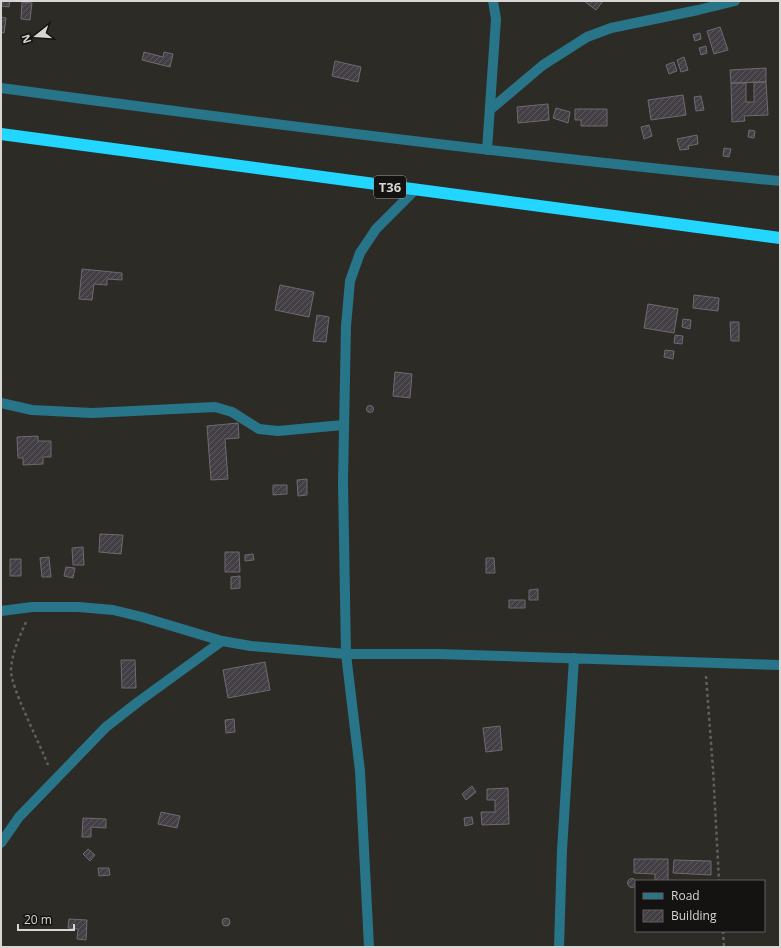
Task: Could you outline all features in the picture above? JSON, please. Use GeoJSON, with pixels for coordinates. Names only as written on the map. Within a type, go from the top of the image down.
{"type":"FeatureCollection","features":[{"type":"Feature","properties":{"kind":"highway","name":"T36"},"geometry":{"type":"LineString","coordinates":[[1,134],[780,238]]}},
{"type":"Feature","properties":{"kind":"street"},"geometry":{"type":"LineString","coordinates":[[488,150],[496,19],[494,1]]}},
{"type":"Feature","properties":{"kind":"street"},"geometry":{"type":"LineString","coordinates":[[490,109],[543,65],[587,37],[611,28],[735,1]]}},
{"type":"Feature","properties":{"kind":"street"},"geometry":{"type":"LineString","coordinates":[[1,88],[266,124],[488,150],[780,181]]}},
{"type":"Feature","properties":{"kind":"street"},"geometry":{"type":"LineString","coordinates":[[369,947],[360,771],[346,654],[343,425],[346,326],[350,281],[360,253],[376,229],[414,190]]}},
{"type":"Feature","properties":{"kind":"street"},"geometry":{"type":"LineString","coordinates":[[1,403],[32,410],[92,413],[214,406],[232,412],[259,429],[278,431],[343,425]]}},
{"type":"Feature","properties":{"kind":"street"},"geometry":{"type":"LineString","coordinates":[[1,612],[32,607],[79,607],[113,610],[142,617],[222,641],[251,646],[346,654],[438,654],[780,665]]}},
{"type":"Feature","properties":{"kind":"street"},"geometry":{"type":"LineString","coordinates":[[1,843],[19,817],[106,727],[222,641]]}},
{"type":"Feature","properties":{"kind":"street"},"geometry":{"type":"LineString","coordinates":[[559,947],[559,920],[574,658]]}},
{"type":"Feature","properties":{"kind":"path"},"geometry":{"type":"LineString","coordinates":[[32,607],[14,652],[11,671],[15,688],[54,780]]}},
{"type":"Feature","properties":{"kind":"path"},"geometry":{"type":"LineString","coordinates":[[704,662],[713,769],[719,880]]}},
{"type":"Feature","properties":{"kind":"path"},"geometry":{"type":"LineString","coordinates":[[722,932],[724,947]]}},
{"type":"Feature","properties":{"kind":"building"},"geometry":{"type":"Polygon","coordinates":[[[1,1],[10,1],[9,7],[1,6],[1,1]]]}},
{"type":"Feature","properties":{"kind":"building"},"geometry":{"type":"Polygon","coordinates":[[[584,1],[603,1],[596,10],[584,1]]]}},
{"type":"Feature","properties":{"kind":"building"},"geometry":{"type":"Polygon","coordinates":[[[22,2],[32,3],[30,20],[21,19],[22,2]]]}},
{"type":"Feature","properties":{"kind":"building"},"geometry":{"type":"Polygon","coordinates":[[[1,17],[6,18],[4,33],[1,32],[1,17]]]}},
{"type":"Feature","properties":{"kind":"building"},"geometry":{"type":"Polygon","coordinates":[[[720,27],[728,50],[714,54],[707,31],[720,27]]]}},
{"type":"Feature","properties":{"kind":"building"},"geometry":{"type":"Polygon","coordinates":[[[700,33],[701,39],[695,41],[693,35],[700,33]]]}},
{"type":"Feature","properties":{"kind":"building"},"geometry":{"type":"Polygon","coordinates":[[[706,46],[707,53],[701,55],[699,48],[706,46]]]}},
{"type":"Feature","properties":{"kind":"building"},"geometry":{"type":"Polygon","coordinates":[[[144,52],[163,57],[164,52],[173,54],[170,67],[142,60],[144,52]]]}},
{"type":"Feature","properties":{"kind":"building"},"geometry":{"type":"Polygon","coordinates":[[[684,57],[688,70],[681,72],[677,60],[684,57]]]}},
{"type":"Feature","properties":{"kind":"building"},"geometry":{"type":"Polygon","coordinates":[[[335,61],[361,67],[358,82],[332,76],[335,61]]]}},
{"type":"Feature","properties":{"kind":"building"},"geometry":{"type":"Polygon","coordinates":[[[674,62],[677,71],[669,74],[666,65],[674,62]]]}},
{"type":"Feature","properties":{"kind":"building"},"geometry":{"type":"Polygon","coordinates":[[[766,68],[766,82],[731,83],[730,70],[766,68]]]}},
{"type":"Feature","properties":{"kind":"building"},"geometry":{"type":"Polygon","coordinates":[[[754,82],[766,82],[768,115],[744,116],[745,121],[732,122],[731,83],[746,83],[746,102],[754,102],[754,82]]]}},
{"type":"Feature","properties":{"kind":"building"},"geometry":{"type":"Polygon","coordinates":[[[683,95],[686,115],[651,120],[648,100],[683,95]]]}},
{"type":"Feature","properties":{"kind":"building"},"geometry":{"type":"Polygon","coordinates":[[[701,96],[704,110],[696,111],[694,97],[701,96]]]}},
{"type":"Feature","properties":{"kind":"building"},"geometry":{"type":"Polygon","coordinates":[[[548,104],[549,120],[518,123],[517,107],[548,104]]]}},
{"type":"Feature","properties":{"kind":"building"},"geometry":{"type":"Polygon","coordinates":[[[556,108],[570,112],[568,123],[553,118],[556,108]]]}},
{"type":"Feature","properties":{"kind":"building"},"geometry":{"type":"Polygon","coordinates":[[[575,109],[607,109],[607,126],[581,126],[581,120],[575,120],[575,109]]]}},
{"type":"Feature","properties":{"kind":"building"},"geometry":{"type":"Polygon","coordinates":[[[649,125],[652,136],[644,139],[641,127],[649,125]]]}},
{"type":"Feature","properties":{"kind":"building"},"geometry":{"type":"Polygon","coordinates":[[[749,130],[755,131],[754,138],[748,137],[749,130]]]}},
{"type":"Feature","properties":{"kind":"building"},"geometry":{"type":"Polygon","coordinates":[[[697,135],[698,144],[688,146],[689,149],[680,150],[677,139],[697,135]]]}},
{"type":"Feature","properties":{"kind":"building"},"geometry":{"type":"Polygon","coordinates":[[[724,148],[731,149],[729,157],[723,156],[724,148]]]}},
{"type":"Feature","properties":{"kind":"building"},"geometry":{"type":"Polygon","coordinates":[[[82,269],[122,273],[122,280],[107,279],[107,285],[94,284],[92,300],[79,299],[82,269]]]}},
{"type":"Feature","properties":{"kind":"building"},"geometry":{"type":"Polygon","coordinates":[[[280,285],[314,292],[309,317],[275,310],[280,285]]]}},
{"type":"Feature","properties":{"kind":"building"},"geometry":{"type":"Polygon","coordinates":[[[694,295],[719,298],[718,311],[693,308],[694,295]]]}},
{"type":"Feature","properties":{"kind":"building"},"geometry":{"type":"Polygon","coordinates":[[[648,304],[678,309],[674,333],[644,328],[648,304]]]}},
{"type":"Feature","properties":{"kind":"building"},"geometry":{"type":"Polygon","coordinates":[[[317,315],[329,317],[326,342],[313,341],[317,315]]]}},
{"type":"Feature","properties":{"kind":"building"},"geometry":{"type":"Polygon","coordinates":[[[683,319],[691,320],[690,329],[682,327],[683,319]]]}},
{"type":"Feature","properties":{"kind":"building"},"geometry":{"type":"Polygon","coordinates":[[[730,322],[739,322],[739,341],[731,341],[730,322]]]}},
{"type":"Feature","properties":{"kind":"building"},"geometry":{"type":"Polygon","coordinates":[[[675,335],[683,336],[682,344],[674,343],[675,335]]]}},
{"type":"Feature","properties":{"kind":"building"},"geometry":{"type":"Polygon","coordinates":[[[665,350],[674,351],[673,359],[664,357],[665,350]]]}},
{"type":"Feature","properties":{"kind":"building"},"geometry":{"type":"Polygon","coordinates":[[[395,372],[412,374],[410,398],[393,396],[395,372]]]}},
{"type":"Feature","properties":{"kind":"building"},"geometry":{"type":"Polygon","coordinates":[[[370,406],[373,409],[370,412],[367,409],[370,406]]]}},
{"type":"Feature","properties":{"kind":"building"},"geometry":{"type":"Polygon","coordinates":[[[238,423],[239,438],[225,439],[228,479],[211,480],[207,426],[238,423]]]}},
{"type":"Feature","properties":{"kind":"building"},"geometry":{"type":"Polygon","coordinates":[[[38,436],[38,441],[51,441],[51,457],[43,457],[43,464],[23,465],[23,458],[18,458],[17,437],[38,436]]]}},
{"type":"Feature","properties":{"kind":"building"},"geometry":{"type":"Polygon","coordinates":[[[307,479],[307,495],[298,496],[297,480],[307,479]]]}},
{"type":"Feature","properties":{"kind":"building"},"geometry":{"type":"Polygon","coordinates":[[[273,485],[287,485],[287,494],[273,495],[273,485]]]}},
{"type":"Feature","properties":{"kind":"building"},"geometry":{"type":"Polygon","coordinates":[[[100,534],[123,535],[121,554],[99,552],[100,534]]]}},
{"type":"Feature","properties":{"kind":"building"},"geometry":{"type":"Polygon","coordinates":[[[83,547],[84,565],[73,565],[72,548],[83,547]]]}},
{"type":"Feature","properties":{"kind":"building"},"geometry":{"type":"Polygon","coordinates":[[[225,552],[239,552],[240,572],[225,572],[225,552]]]}},
{"type":"Feature","properties":{"kind":"building"},"geometry":{"type":"Polygon","coordinates":[[[253,554],[254,560],[245,561],[245,555],[253,554]]]}},
{"type":"Feature","properties":{"kind":"building"},"geometry":{"type":"Polygon","coordinates":[[[49,557],[51,577],[42,577],[40,558],[49,557]]]}},
{"type":"Feature","properties":{"kind":"building"},"geometry":{"type":"Polygon","coordinates":[[[486,558],[494,558],[495,573],[486,573],[486,558]]]}},
{"type":"Feature","properties":{"kind":"building"},"geometry":{"type":"Polygon","coordinates":[[[10,559],[21,559],[21,576],[10,576],[10,559]]]}},
{"type":"Feature","properties":{"kind":"building"},"geometry":{"type":"Polygon","coordinates":[[[66,567],[75,568],[73,578],[64,576],[66,567]]]}},
{"type":"Feature","properties":{"kind":"building"},"geometry":{"type":"Polygon","coordinates":[[[240,576],[240,588],[231,589],[231,577],[240,576]]]}},
{"type":"Feature","properties":{"kind":"building"},"geometry":{"type":"Polygon","coordinates":[[[538,589],[538,600],[529,600],[529,590],[538,589]]]}},
{"type":"Feature","properties":{"kind":"building"},"geometry":{"type":"Polygon","coordinates":[[[509,600],[525,600],[525,608],[509,608],[509,600]]]}},
{"type":"Feature","properties":{"kind":"building"},"geometry":{"type":"Polygon","coordinates":[[[121,660],[135,660],[136,688],[122,688],[121,660]]]}},
{"type":"Feature","properties":{"kind":"building"},"geometry":{"type":"Polygon","coordinates":[[[265,662],[270,690],[228,698],[223,670],[265,662]]]}},
{"type":"Feature","properties":{"kind":"building"},"geometry":{"type":"Polygon","coordinates":[[[234,719],[235,732],[226,733],[225,720],[234,719]]]}},
{"type":"Feature","properties":{"kind":"building"},"geometry":{"type":"Polygon","coordinates":[[[500,726],[502,750],[486,752],[483,728],[500,726]]]}},
{"type":"Feature","properties":{"kind":"building"},"geometry":{"type":"Polygon","coordinates":[[[472,786],[476,792],[466,800],[462,794],[472,786]]]}},
{"type":"Feature","properties":{"kind":"building"},"geometry":{"type":"Polygon","coordinates":[[[508,788],[509,824],[482,825],[481,812],[495,812],[495,800],[487,800],[487,789],[508,788]]]}},
{"type":"Feature","properties":{"kind":"building"},"geometry":{"type":"Polygon","coordinates":[[[161,812],[180,816],[177,828],[158,824],[161,812]]]}},
{"type":"Feature","properties":{"kind":"building"},"geometry":{"type":"Polygon","coordinates":[[[472,817],[473,824],[465,826],[464,818],[472,817]]]}},
{"type":"Feature","properties":{"kind":"building"},"geometry":{"type":"Polygon","coordinates":[[[83,818],[106,819],[106,828],[91,827],[91,837],[82,837],[83,818]]]}},
{"type":"Feature","properties":{"kind":"building"},"geometry":{"type":"Polygon","coordinates":[[[88,849],[95,855],[90,861],[83,854],[88,849]]]}},
{"type":"Feature","properties":{"kind":"building"},"geometry":{"type":"Polygon","coordinates":[[[634,859],[668,859],[668,880],[655,880],[655,874],[634,873],[634,859]]]}},
{"type":"Feature","properties":{"kind":"building"},"geometry":{"type":"Polygon","coordinates":[[[674,860],[711,861],[711,875],[673,873],[674,860]]]}},
{"type":"Feature","properties":{"kind":"building"},"geometry":{"type":"Polygon","coordinates":[[[98,868],[109,868],[110,875],[99,876],[98,868]]]}},
{"type":"Feature","properties":{"kind":"building"},"geometry":{"type":"Polygon","coordinates":[[[630,879],[634,879],[635,886],[632,888],[627,883],[630,879]]]}},
{"type":"Feature","properties":{"kind":"building"},"geometry":{"type":"Polygon","coordinates":[[[224,918],[228,918],[230,922],[228,926],[224,926],[222,924],[222,920],[224,918]]]}},
{"type":"Feature","properties":{"kind":"building"},"geometry":{"type":"Polygon","coordinates":[[[69,919],[87,920],[86,940],[77,939],[78,929],[68,928],[69,919]]]}}]}
